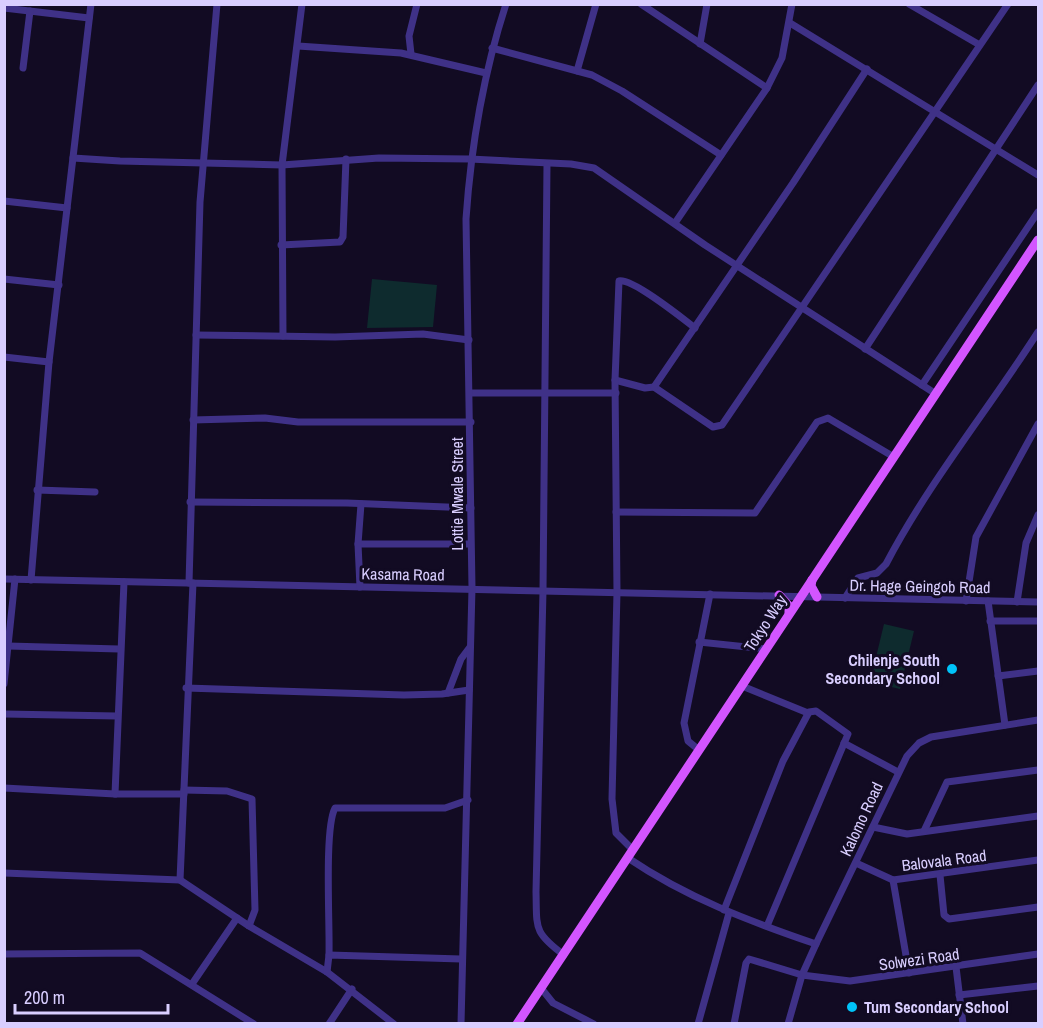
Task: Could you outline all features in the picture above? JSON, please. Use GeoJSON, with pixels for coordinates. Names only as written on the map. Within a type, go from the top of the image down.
{"type":"FeatureCollection","features":[{"type":"Feature","properties":{"kind":"main road","name":"Tokyo Way"},"geometry":{"type":"LineString","coordinates":[[517,1023],[1038,240]]}},
{"type":"Feature","properties":{"kind":"main road"},"geometry":{"type":"LineString","coordinates":[[812,580],[811,586],[817,597]]}},
{"type":"Feature","properties":{"kind":"main road"},"geometry":{"type":"LineString","coordinates":[[779,595],[789,606],[789,614]]}},
{"type":"Feature","properties":{"kind":"street"},"geometry":{"type":"LineString","coordinates":[[31,580],[49,362],[91,4]]}},
{"type":"Feature","properties":{"kind":"street"},"geometry":{"type":"LineString","coordinates":[[180,880],[191,583],[190,502],[195,335],[203,162],[217,4]]}},
{"type":"Feature","properties":{"kind":"street"},"geometry":{"type":"LineString","coordinates":[[283,336],[282,165],[303,4]]}},
{"type":"Feature","properties":{"kind":"street"},"geometry":{"type":"LineString","coordinates":[[411,54],[410,36],[417,4]]}},
{"type":"Feature","properties":{"kind":"street","name":"Lottie Mwale Street"},"geometry":{"type":"LineString","coordinates":[[460,1023],[468,800],[472,588],[470,340],[465,268],[470,159],[486,73],[506,4]]}},
{"type":"Feature","properties":{"kind":"street"},"geometry":{"type":"LineString","coordinates":[[577,71],[596,4]]}},
{"type":"Feature","properties":{"kind":"street"},"geometry":{"type":"LineString","coordinates":[[641,4],[766,88]]}},
{"type":"Feature","properties":{"kind":"street"},"geometry":{"type":"LineString","coordinates":[[700,44],[707,4]]}},
{"type":"Feature","properties":{"kind":"street"},"geometry":{"type":"LineString","coordinates":[[675,223],[766,88],[782,58],[792,4]]}},
{"type":"Feature","properties":{"kind":"street"},"geometry":{"type":"LineString","coordinates":[[909,4],[978,44]]}},
{"type":"Feature","properties":{"kind":"street"},"geometry":{"type":"LineString","coordinates":[[615,380],[645,388],[654,387],[714,427],[722,425],[803,308],[978,44],[1008,4]]}},
{"type":"Feature","properties":{"kind":"street"},"geometry":{"type":"LineString","coordinates":[[4,8],[89,18]]}},
{"type":"Feature","properties":{"kind":"street"},"geometry":{"type":"LineString","coordinates":[[23,68],[30,11]]}},
{"type":"Feature","properties":{"kind":"street"},"geometry":{"type":"LineString","coordinates":[[790,23],[1038,175]]}},
{"type":"Feature","properties":{"kind":"street"},"geometry":{"type":"LineString","coordinates":[[298,46],[411,54],[486,73]]}},
{"type":"Feature","properties":{"kind":"street"},"geometry":{"type":"LineString","coordinates":[[492,48],[592,75],[622,91],[721,155]]}},
{"type":"Feature","properties":{"kind":"street"},"geometry":{"type":"LineString","coordinates":[[654,387],[867,69]]}},
{"type":"Feature","properties":{"kind":"street"},"geometry":{"type":"LineString","coordinates":[[865,349],[1038,85]]}},
{"type":"Feature","properties":{"kind":"street"},"geometry":{"type":"LineString","coordinates":[[73,158],[282,165],[346,159],[470,159],[571,164],[594,168],[737,266],[936,394]]}},
{"type":"Feature","properties":{"kind":"street"},"geometry":{"type":"LineString","coordinates":[[281,245],[340,242],[344,230],[346,159]]}},
{"type":"Feature","properties":{"kind":"street"},"geometry":{"type":"LineString","coordinates":[[547,164],[537,926],[540,935],[564,955]]}},
{"type":"Feature","properties":{"kind":"street"},"geometry":{"type":"LineString","coordinates":[[4,201],[67,208]]}},
{"type":"Feature","properties":{"kind":"street"},"geometry":{"type":"LineString","coordinates":[[922,385],[1038,212]]}},
{"type":"Feature","properties":{"kind":"street"},"geometry":{"type":"LineString","coordinates":[[999,273],[1012,282]]}},
{"type":"Feature","properties":{"kind":"street"},"geometry":{"type":"LineString","coordinates":[[4,279],[59,285]]}},
{"type":"Feature","properties":{"kind":"street"},"geometry":{"type":"LineString","coordinates":[[695,328],[650,296],[620,280],[617,294],[615,380],[617,592],[613,807],[618,838],[630,854],[676,889],[766,927],[816,944]]}},
{"type":"Feature","properties":{"kind":"street"},"geometry":{"type":"LineString","coordinates":[[845,598],[858,578],[877,573],[886,564],[951,456],[967,439],[1038,332]]}},
{"type":"Feature","properties":{"kind":"street"},"geometry":{"type":"LineString","coordinates":[[195,335],[423,334],[470,340]]}},
{"type":"Feature","properties":{"kind":"street"},"geometry":{"type":"LineString","coordinates":[[4,357],[49,362]]}},
{"type":"Feature","properties":{"kind":"street"},"geometry":{"type":"LineString","coordinates":[[470,393],[616,393]]}},
{"type":"Feature","properties":{"kind":"street"},"geometry":{"type":"LineString","coordinates":[[193,420],[265,418],[298,422],[471,422]]}},
{"type":"Feature","properties":{"kind":"street"},"geometry":{"type":"LineString","coordinates":[[616,512],[755,513],[817,422],[823,419],[833,421],[894,457]]}},
{"type":"Feature","properties":{"kind":"street"},"geometry":{"type":"LineString","coordinates":[[966,601],[976,537],[1037,429]]}},
{"type":"Feature","properties":{"kind":"street"},"geometry":{"type":"LineString","coordinates":[[38,490],[95,492]]}},
{"type":"Feature","properties":{"kind":"street"},"geometry":{"type":"LineString","coordinates":[[190,502],[471,508]]}},
{"type":"Feature","properties":{"kind":"street"},"geometry":{"type":"LineString","coordinates":[[360,587],[358,544],[361,504]]}},
{"type":"Feature","properties":{"kind":"street"},"geometry":{"type":"LineString","coordinates":[[1017,602],[1026,543],[1038,515]]}},
{"type":"Feature","properties":{"kind":"street"},"geometry":{"type":"LineString","coordinates":[[358,544],[470,544]]}},
{"type":"Feature","properties":{"kind":"street","name":"Kasama Road"},"geometry":{"type":"LineString","coordinates":[[4,579],[801,596]]}},
{"type":"Feature","properties":{"kind":"street"},"geometry":{"type":"LineString","coordinates":[[4,684],[15,579]]}},
{"type":"Feature","properties":{"kind":"street"},"geometry":{"type":"LineString","coordinates":[[115,794],[124,582]]}},
{"type":"Feature","properties":{"kind":"street"},"geometry":{"type":"LineString","coordinates":[[699,750],[688,741],[684,723],[710,594]]}},
{"type":"Feature","properties":{"kind":"street","name":"Dr. Hage Geingob Road"},"geometry":{"type":"LineString","coordinates":[[801,596],[1038,602]]}},
{"type":"Feature","properties":{"kind":"street"},"geometry":{"type":"LineString","coordinates":[[987,601],[1005,725]]}},
{"type":"Feature","properties":{"kind":"street"},"geometry":{"type":"LineString","coordinates":[[990,621],[1038,621]]}},
{"type":"Feature","properties":{"kind":"street"},"geometry":{"type":"LineString","coordinates":[[699,642],[766,649]]}},
{"type":"Feature","properties":{"kind":"street"},"geometry":{"type":"LineString","coordinates":[[8,646],[120,648]]}},
{"type":"Feature","properties":{"kind":"street"},"geometry":{"type":"LineString","coordinates":[[448,693],[461,659],[471,647]]}},
{"type":"Feature","properties":{"kind":"street"},"geometry":{"type":"LineString","coordinates":[[998,676],[1038,671]]}},
{"type":"Feature","properties":{"kind":"street"},"geometry":{"type":"LineString","coordinates":[[742,686],[808,714]]}},
{"type":"Feature","properties":{"kind":"street"},"geometry":{"type":"LineString","coordinates":[[186,688],[255,692],[448,693],[469,690]]}},
{"type":"Feature","properties":{"kind":"street"},"geometry":{"type":"LineString","coordinates":[[698,1023],[726,911],[783,761],[808,714],[816,711],[848,734],[766,927]]}},
{"type":"Feature","properties":{"kind":"street"},"geometry":{"type":"LineString","coordinates":[[4,714],[117,716]]}},
{"type":"Feature","properties":{"kind":"street","name":"Kalomo Road"},"geometry":{"type":"LineString","coordinates":[[788,1023],[802,975],[816,944],[898,772],[913,750],[930,737],[1038,720]]}},
{"type":"Feature","properties":{"kind":"street"},"geometry":{"type":"LineString","coordinates":[[844,743],[898,772]]}},
{"type":"Feature","properties":{"kind":"street"},"geometry":{"type":"LineString","coordinates":[[924,831],[947,782],[1038,770]]}},
{"type":"Feature","properties":{"kind":"street"},"geometry":{"type":"LineString","coordinates":[[4,788],[115,794],[221,790],[252,799],[255,910],[249,926]]}},
{"type":"Feature","properties":{"kind":"street"},"geometry":{"type":"LineString","coordinates":[[327,972],[330,854],[332,816],[335,808],[445,808],[468,800]]}},
{"type":"Feature","properties":{"kind":"street"},"geometry":{"type":"LineString","coordinates":[[873,827],[898,834],[1038,816]]}},
{"type":"Feature","properties":{"kind":"street","name":"Balovala Road"},"geometry":{"type":"LineString","coordinates":[[856,862],[893,880],[1038,860]]}},
{"type":"Feature","properties":{"kind":"street"},"geometry":{"type":"LineString","coordinates":[[4,873],[180,880],[249,926],[327,972],[394,1023]]}},
{"type":"Feature","properties":{"kind":"street"},"geometry":{"type":"LineString","coordinates":[[940,875],[944,915],[949,919],[1038,907]]}},
{"type":"Feature","properties":{"kind":"street"},"geometry":{"type":"LineString","coordinates":[[893,880],[909,973]]}},
{"type":"Feature","properties":{"kind":"street"},"geometry":{"type":"LineString","coordinates":[[192,984],[237,918]]}},
{"type":"Feature","properties":{"kind":"street"},"geometry":{"type":"LineString","coordinates":[[4,954],[140,953],[254,1023]]}},
{"type":"Feature","properties":{"kind":"street","name":"Solwezi Road"},"geometry":{"type":"LineString","coordinates":[[734,1023],[746,963],[749,959],[802,975],[849,981],[956,968],[1038,954]]}},
{"type":"Feature","properties":{"kind":"street"},"geometry":{"type":"LineString","coordinates":[[329,955],[461,959]]}},
{"type":"Feature","properties":{"kind":"street"},"geometry":{"type":"LineString","coordinates":[[956,968],[963,1023]]}},
{"type":"Feature","properties":{"kind":"street"},"geometry":{"type":"LineString","coordinates":[[959,995],[1038,986]]}},
{"type":"Feature","properties":{"kind":"street"},"geometry":{"type":"LineString","coordinates":[[541,988],[553,1003],[594,1023]]}},
{"type":"Feature","properties":{"kind":"street"},"geometry":{"type":"LineString","coordinates":[[329,1023],[352,989]]}},
{"type":"Feature","properties":{"kind":"green space"},"geometry":{"type":"Polygon","coordinates":[[[372,279],[437,285],[433,327],[367,328],[372,279]]]}},
{"type":"Feature","properties":{"kind":"green space"},"geometry":{"type":"Polygon","coordinates":[[[884,624],[914,631],[900,689],[870,682],[884,624]]]}},
{"type":"Feature","properties":{"kind":"place","name":"Chilenje South Secondary School"},"geometry":{"type":"Point","coordinates":[952,669]}},
{"type":"Feature","properties":{"kind":"place","name":"Tum Secondary School"},"geometry":{"type":"Point","coordinates":[852,1007]}}]}
